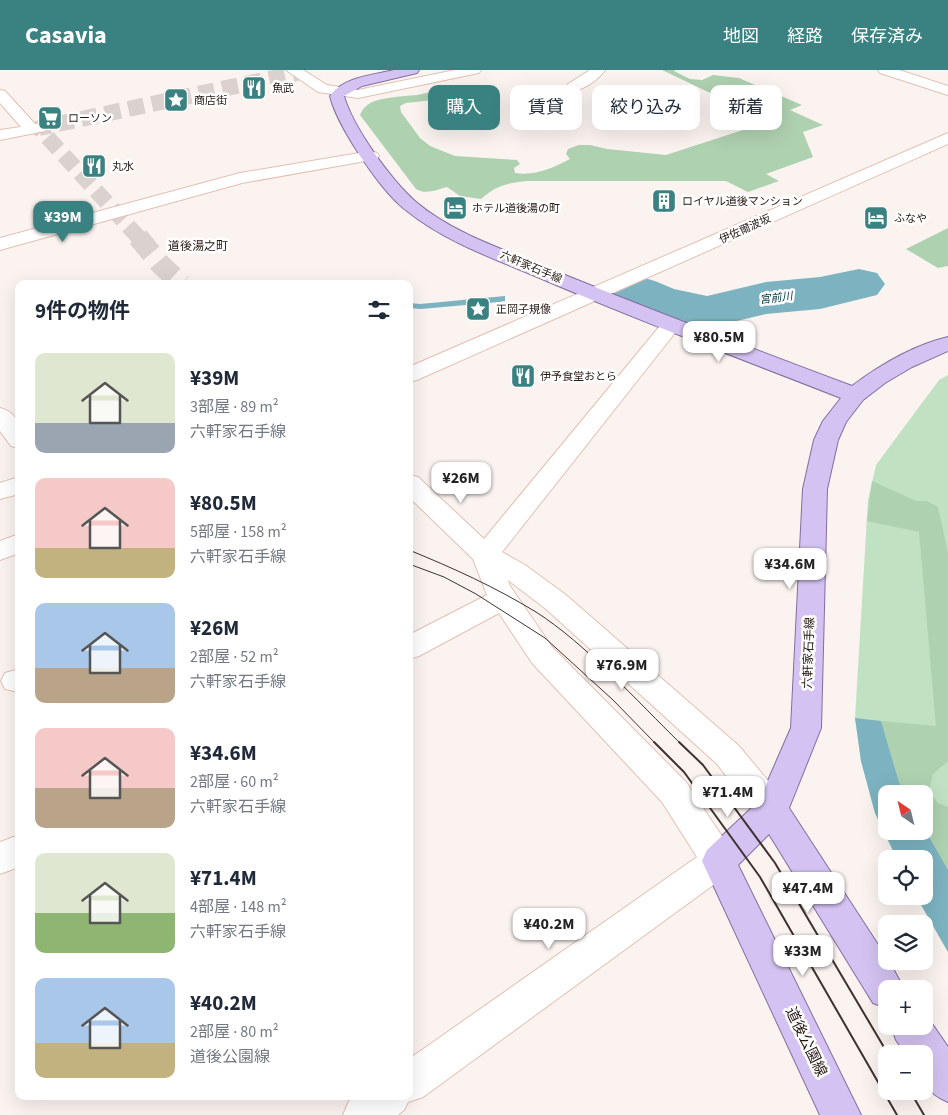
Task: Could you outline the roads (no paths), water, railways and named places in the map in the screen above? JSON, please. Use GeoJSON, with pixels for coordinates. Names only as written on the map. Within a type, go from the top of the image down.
{"type":"FeatureCollection","features":[{"type":"Feature","properties":{"kind":"main road"},"geometry":{"type":"LineString","coordinates":[[341,91],[357,83],[412,70]]}},
{"type":"Feature","properties":{"kind":"main road","name":"六軒家石手線"},"geometry":{"type":"LineString","coordinates":[[341,91],[337,96],[338,102],[346,120],[397,193],[406,204],[422,216],[475,242],[596,295],[855,395]]}},
{"type":"Feature","properties":{"kind":"main road","name":"六軒家石手線"},"geometry":{"type":"LineString","coordinates":[[719,861],[772,810],[806,728],[815,489],[826,440],[835,421],[855,395],[877,378],[904,362],[948,343]]}},
{"type":"Feature","properties":{"kind":"main road"},"geometry":{"type":"LineString","coordinates":[[772,810],[805,858],[841,920],[880,980]]}},
{"type":"Feature","properties":{"kind":"main road","name":"道後公園線"},"geometry":{"type":"LineString","coordinates":[[719,861],[841,1115]]}},
{"type":"Feature","properties":{"kind":"main road"},"geometry":{"type":"LineString","coordinates":[[916,1035],[948,1082]]}},
{"type":"Feature","properties":{"kind":"street"},"geometry":{"type":"LineString","coordinates":[[293,70],[323,89],[358,94],[474,70]]}},
{"type":"Feature","properties":{"kind":"street"},"geometry":{"type":"LineString","coordinates":[[576,85],[598,70]]}},
{"type":"Feature","properties":{"kind":"street"},"geometry":{"type":"LineString","coordinates":[[885,70],[948,91]]}},
{"type":"Feature","properties":{"kind":"street"},"geometry":{"type":"LineString","coordinates":[[0,94],[35,128],[0,135]]}},
{"type":"Feature","properties":{"kind":"street","name":"伊佐爾波坂"},"geometry":{"type":"LineString","coordinates":[[413,373],[596,295],[948,138]]}},
{"type":"Feature","properties":{"kind":"street"},"geometry":{"type":"LineString","coordinates":[[0,244],[240,178],[371,156]]}},
{"type":"Feature","properties":{"kind":"street"},"geometry":{"type":"LineString","coordinates":[[485,555],[671,325]]}},
{"type":"Feature","properties":{"kind":"street"},"geometry":{"type":"LineString","coordinates":[[0,416],[15,436]]}},
{"type":"Feature","properties":{"kind":"street"},"geometry":{"type":"LineString","coordinates":[[0,491],[15,486]]}},
{"type":"Feature","properties":{"kind":"street"},"geometry":{"type":"LineString","coordinates":[[413,487],[485,555],[516,572],[556,602],[728,755],[772,810]]}},
{"type":"Feature","properties":{"kind":"street"},"geometry":{"type":"LineString","coordinates":[[0,551],[15,545]]}},
{"type":"Feature","properties":{"kind":"street"},"geometry":{"type":"LineString","coordinates":[[413,1079],[719,861],[674,792],[542,655],[502,599],[485,555]]}},
{"type":"Feature","properties":{"kind":"street"},"geometry":{"type":"LineString","coordinates":[[413,646],[502,599]]}},
{"type":"Feature","properties":{"kind":"street"},"geometry":{"type":"LineString","coordinates":[[0,859],[15,852]]}},
{"type":"Feature","properties":{"kind":"street"},"geometry":{"type":"LineString","coordinates":[[363,1115],[384,1100]]}},
{"type":"Feature","properties":{"kind":"water"},"geometry":{"type":"Polygon","coordinates":[[[505,296],[505,301],[499,302],[413,308],[413,303],[505,296]]]}},
{"type":"Feature","properties":{"kind":"water"},"geometry":{"type":"Polygon","coordinates":[[[855,718],[881,721],[901,785],[878,785],[878,819],[875,813],[861,761],[855,718]]]}},
{"type":"Feature","properties":{"kind":"water"},"geometry":{"type":"Polygon","coordinates":[[[888,840],[931,840],[948,870],[948,952],[933,926],[933,915],[927,915],[921,905],[933,905],[933,850],[893,850],[888,840]]]}},
{"type":"Feature","properties":{"kind":"waterway","name":"宮前川"},"geometry":{"type":"LineString","coordinates":[[637,292],[659,302],[707,312],[766,298],[820,293],[859,284]]}},
{"type":"Feature","properties":{"kind":"tunnel"},"geometry":{"type":"LineString","coordinates":[[139,238],[39,128],[297,73]]}},
{"type":"Feature","properties":{"kind":"tunnel"},"geometry":{"type":"LineString","coordinates":[[138,237],[161,265],[178,280]]}},
{"type":"Feature","properties":{"kind":"tram line"},"geometry":{"type":"LineString","coordinates":[[413,552],[489,586],[521,603],[555,625],[592,656],[679,742]]}},
{"type":"Feature","properties":{"kind":"tram line"},"geometry":{"type":"LineString","coordinates":[[413,565],[444,577],[476,594],[545,638],[613,700],[655,743]]}},
{"type":"Feature","properties":{"kind":"tram line"},"geometry":{"type":"LineString","coordinates":[[679,742],[703,765],[775,863],[883,1045]]}},
{"type":"Feature","properties":{"kind":"tram line"},"geometry":{"type":"LineString","coordinates":[[655,743],[684,772],[760,877],[897,1115]]}},
{"type":"Feature","properties":{"kind":"tram line"},"geometry":{"type":"LineString","coordinates":[[915,1100],[924,1115]]}},
{"type":"Feature","properties":{"kind":"place","name":"魚武"},"geometry":{"type":"Point","coordinates":[254,88]}},
{"type":"Feature","properties":{"kind":"place","name":"商店街"},"geometry":{"type":"Point","coordinates":[176,100]}},
{"type":"Feature","properties":{"kind":"place","name":"ローソン"},"geometry":{"type":"Point","coordinates":[50,118]}},
{"type":"Feature","properties":{"kind":"place","name":"丸水"},"geometry":{"type":"Point","coordinates":[94,166]}},
{"type":"Feature","properties":{"kind":"place","name":"ロイヤル道後マンション"},"geometry":{"type":"Point","coordinates":[664,201]}},
{"type":"Feature","properties":{"kind":"place","name":"ホテル道後湯の町"},"geometry":{"type":"Point","coordinates":[455,208]}},
{"type":"Feature","properties":{"kind":"place","name":"ふなや"},"geometry":{"type":"Point","coordinates":[876,218]}},
{"type":"Feature","properties":{"kind":"place","name":"正岡子規像"},"geometry":{"type":"Point","coordinates":[478,309]}},
{"type":"Feature","properties":{"kind":"place","name":"伊予食堂おとら"},"geometry":{"type":"Point","coordinates":[523,376]}},
{"type":"Feature","properties":{"kind":"district","name":"道後湯之町"},"geometry":{"type":"Point","coordinates":[198,246]}}]}
